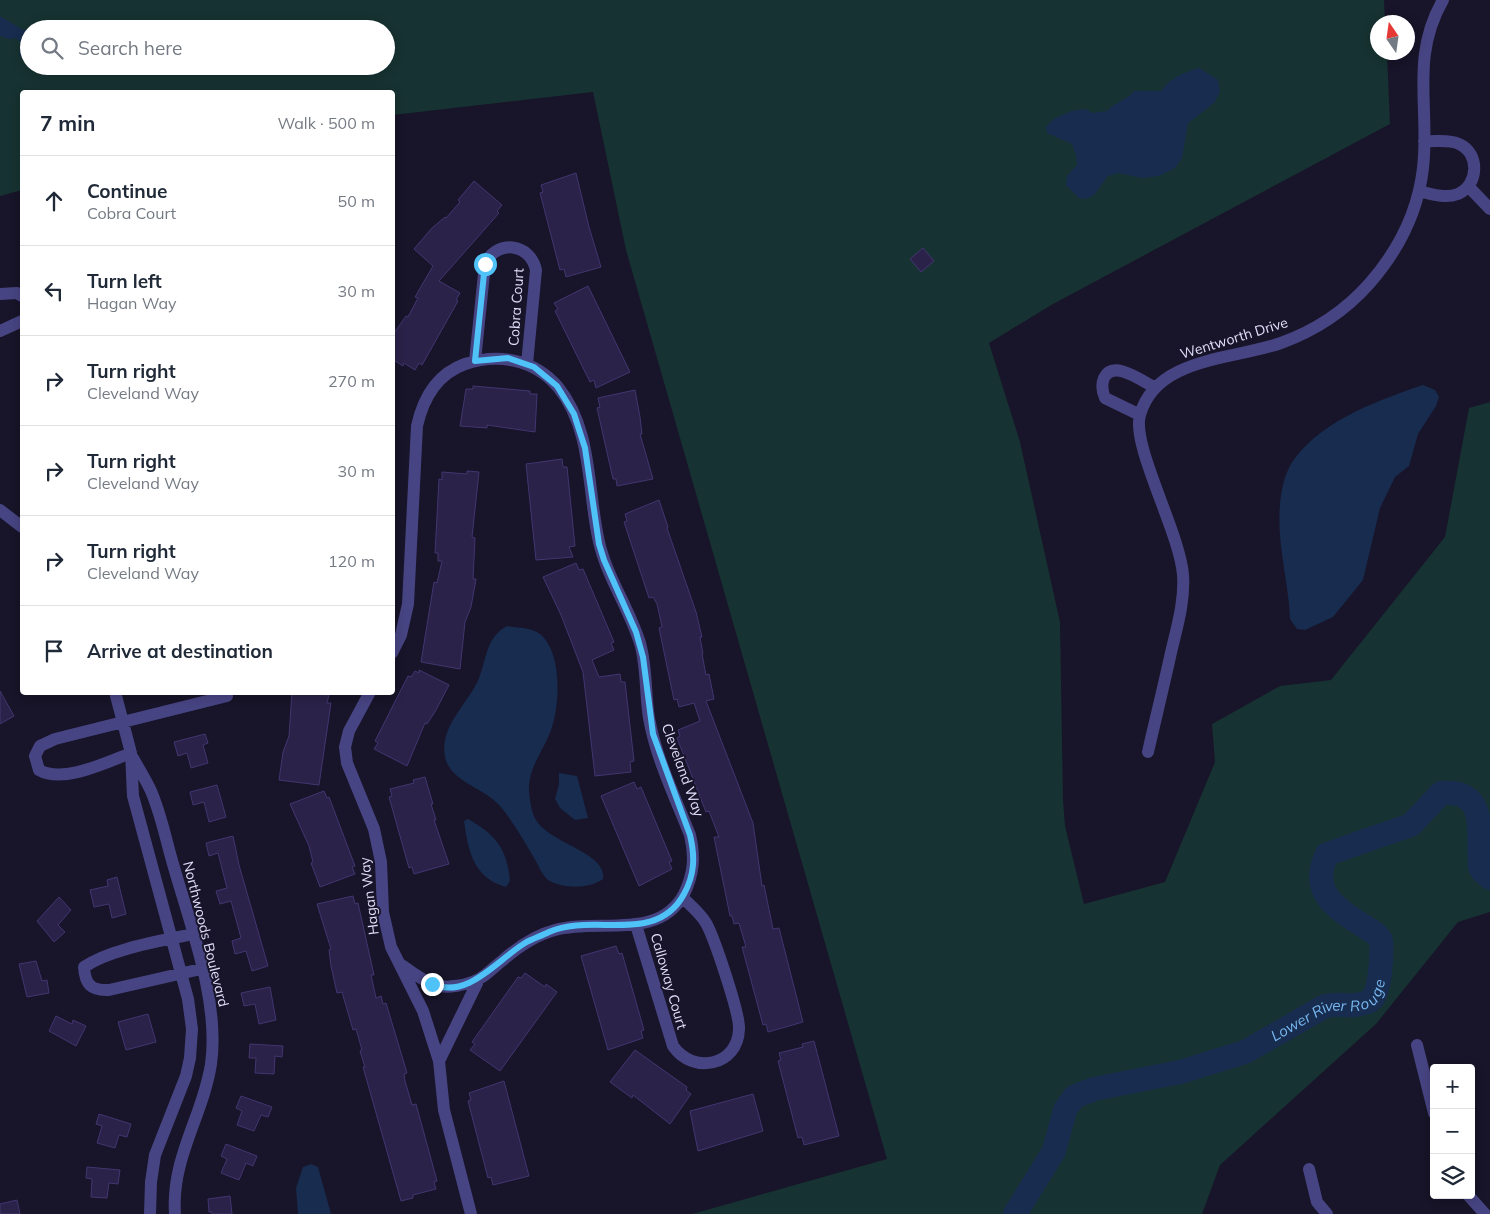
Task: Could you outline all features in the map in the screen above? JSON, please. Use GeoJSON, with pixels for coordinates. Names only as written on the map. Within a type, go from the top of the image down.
{"type":"FeatureCollection","features":[{"type":"Feature","properties":{"kind":"street","name":"Wentworth Drive"},"geometry":{"type":"LineString","coordinates":[[1148,752],[1181,610],[1183,576],[1176,536],[1140,439],[1140,415],[1154,387],[1162,380],[1184,368],[1283,342],[1310,330],[1340,310],[1367,286],[1391,256],[1407,226],[1419,191],[1424,141],[1422,68],[1427,40],[1444,0]]}},
{"type":"Feature","properties":{"kind":"street"},"geometry":{"type":"LineString","coordinates":[[1419,191],[1449,196],[1459,193],[1468,186],[1473,178],[1475,168],[1472,157],[1466,148],[1452,141],[1424,141]]}},
{"type":"Feature","properties":{"kind":"street"},"geometry":{"type":"LineString","coordinates":[[1468,186],[1490,209]]}},
{"type":"Feature","properties":{"kind":"street","name":"Cobra Court"},"geometry":{"type":"LineString","coordinates":[[475,361],[485,264],[493,252],[513,246],[526,252],[531,257],[536,270],[527,364]]}},
{"type":"Feature","properties":{"kind":"street"},"geometry":{"type":"LineString","coordinates":[[0,294],[20,294]]}},
{"type":"Feature","properties":{"kind":"street"},"geometry":{"type":"LineString","coordinates":[[0,331],[20,322]]}},
{"type":"Feature","properties":{"kind":"street"},"geometry":{"type":"LineString","coordinates":[[395,647],[401,635],[408,604],[417,426],[420,412],[430,392],[447,374],[475,361],[501,358],[527,364]]}},
{"type":"Feature","properties":{"kind":"street","name":"Cleveland Way"},"geometry":{"type":"LineString","coordinates":[[399,963],[437,986],[455,986],[479,979],[525,943],[554,930],[580,924],[636,925],[659,918],[676,905],[690,882],[694,851],[690,835],[653,734],[641,646],[599,544],[585,448],[574,414],[557,386],[544,374],[527,364]]}},
{"type":"Feature","properties":{"kind":"street"},"geometry":{"type":"LineString","coordinates":[[1140,415],[1105,398],[1102,384],[1104,377],[1111,371],[1124,371],[1154,387]]}},
{"type":"Feature","properties":{"kind":"street"},"geometry":{"type":"LineString","coordinates":[[0,510],[20,525]]}},
{"type":"Feature","properties":{"kind":"street","name":"Northwoods Boulevard"},"geometry":{"type":"LineString","coordinates":[[116,695],[131,754],[133,796],[180,973],[192,1029],[190,1058],[186,1076],[155,1155],[150,1182],[150,1214]]}},
{"type":"Feature","properties":{"kind":"street","name":"Hagan Way"},"geometry":{"type":"LineString","coordinates":[[368,695],[349,731],[345,747],[350,771],[374,829],[381,862],[383,912],[392,948],[423,1011],[439,1060],[448,1127],[473,1213]]}},
{"type":"Feature","properties":{"kind":"street"},"geometry":{"type":"LineString","coordinates":[[131,754],[86,770],[62,775],[46,774],[38,770],[35,756],[40,746],[55,739],[226,696]]}},
{"type":"Feature","properties":{"kind":"street","name":"Northwoods Boulevard"},"geometry":{"type":"LineString","coordinates":[[131,754],[152,793],[202,968],[213,1027],[208,1080],[180,1163],[176,1185],[176,1214]]}},
{"type":"Feature","properties":{"kind":"street","name":"Calloway Court"},"geometry":{"type":"LineString","coordinates":[[636,925],[674,1046],[683,1057],[696,1063],[709,1064],[720,1060],[732,1051],[737,1042],[738,1018],[707,925],[682,897]]}},
{"type":"Feature","properties":{"kind":"street"},"geometry":{"type":"LineString","coordinates":[[193,934],[96,959],[84,967],[84,979],[89,986],[103,990],[202,968]]}},
{"type":"Feature","properties":{"kind":"street","name":"Cleveland Way"},"geometry":{"type":"LineString","coordinates":[[439,1060],[479,979]]}},
{"type":"Feature","properties":{"kind":"street"},"geometry":{"type":"LineString","coordinates":[[1417,1045],[1433,1109]]}},
{"type":"Feature","properties":{"kind":"street"},"geometry":{"type":"LineString","coordinates":[[1309,1170],[1318,1202],[1327,1214]]}},
{"type":"Feature","properties":{"kind":"street"},"geometry":{"type":"LineString","coordinates":[[1472,1199],[1485,1214]]}},
{"type":"Feature","properties":{"kind":"green space"},"geometry":{"type":"Polygon","coordinates":[[[0,0],[1384,0],[1385,15],[1370,15],[1370,60],[1387,60],[1390,124],[1053,304],[989,343],[1020,442],[1060,622],[1065,826],[1084,904],[1165,882],[1215,762],[1212,724],[1280,686],[1331,680],[1445,537],[1469,408],[1490,402],[1490,912],[1458,922],[1376,1024],[1220,1165],[1202,1214],[692,1214],[887,1159],[626,250],[593,92],[395,115],[395,90],[20,90],[20,191],[0,196],[0,0]]]}},
{"type":"Feature","properties":{"kind":"water"},"geometry":{"type":"Polygon","coordinates":[[[0,16],[20,28],[20,42],[16,38],[8,39],[0,36],[0,16]]]}},
{"type":"Feature","properties":{"kind":"water"},"geometry":{"type":"Polygon","coordinates":[[[1199,68],[1218,80],[1220,92],[1214,103],[1188,123],[1182,158],[1175,168],[1159,176],[1142,178],[1119,173],[1108,176],[1094,195],[1086,199],[1079,198],[1066,185],[1067,176],[1077,165],[1076,154],[1072,144],[1047,133],[1046,127],[1054,119],[1071,111],[1086,109],[1092,113],[1107,111],[1134,91],[1161,91],[1178,76],[1199,68]]]}},
{"type":"Feature","properties":{"kind":"water"},"geometry":{"type":"Polygon","coordinates":[[[1423,385],[1435,390],[1439,397],[1436,406],[1418,434],[1409,466],[1395,477],[1380,508],[1363,580],[1333,617],[1305,630],[1297,629],[1290,619],[1279,526],[1283,484],[1290,466],[1307,444],[1337,422],[1371,404],[1423,385]]]}},
{"type":"Feature","properties":{"kind":"water"},"geometry":{"type":"Polygon","coordinates":[[[507,626],[528,629],[540,634],[547,642],[556,665],[558,692],[555,717],[531,774],[529,782],[530,802],[534,817],[543,828],[587,855],[602,870],[603,879],[591,885],[576,887],[561,885],[548,880],[500,806],[486,794],[454,773],[448,766],[445,757],[444,746],[450,725],[479,678],[491,642],[507,626]]]}},
{"type":"Feature","properties":{"kind":"water"},"geometry":{"type":"Polygon","coordinates":[[[559,773],[577,776],[588,818],[575,820],[560,808],[555,799],[559,784],[559,773]]]}},
{"type":"Feature","properties":{"kind":"water"},"geometry":{"type":"Polygon","coordinates":[[[468,819],[493,837],[503,851],[510,881],[506,887],[495,883],[479,870],[470,852],[464,821],[468,819]]]}},
{"type":"Feature","properties":{"kind":"water"},"geometry":{"type":"Polygon","coordinates":[[[311,1164],[318,1167],[331,1214],[298,1214],[296,1188],[303,1167],[311,1164]]]}},
{"type":"Feature","properties":{"kind":"building"},"geometry":{"type":"Polygon","coordinates":[[[576,173],[601,267],[566,277],[564,269],[560,270],[540,193],[543,192],[541,185],[576,173]]]}},
{"type":"Feature","properties":{"kind":"building"},"geometry":{"type":"Polygon","coordinates":[[[474,181],[502,205],[497,211],[499,213],[439,281],[460,293],[456,300],[458,301],[422,365],[419,363],[415,370],[404,363],[403,366],[395,361],[395,332],[406,316],[408,317],[418,298],[415,297],[433,266],[414,249],[432,228],[446,218],[460,202],[458,200],[474,181]]]}},
{"type":"Feature","properties":{"kind":"building"},"geometry":{"type":"Polygon","coordinates":[[[923,248],[934,261],[921,272],[910,259],[923,248]]]}},
{"type":"Feature","properties":{"kind":"building"},"geometry":{"type":"Polygon","coordinates":[[[588,286],[630,372],[596,388],[594,380],[590,382],[555,311],[558,309],[554,303],[588,286]]]}},
{"type":"Feature","properties":{"kind":"building"},"geometry":{"type":"Polygon","coordinates":[[[473,386],[530,391],[530,394],[537,394],[535,432],[487,425],[487,428],[460,426],[466,389],[473,389],[473,386]]]}},
{"type":"Feature","properties":{"kind":"building"},"geometry":{"type":"Polygon","coordinates":[[[635,390],[642,434],[640,434],[653,479],[617,486],[616,479],[613,479],[597,408],[600,407],[598,398],[635,390]]]}},
{"type":"Feature","properties":{"kind":"building"},"geometry":{"type":"Polygon","coordinates":[[[562,459],[563,467],[567,467],[575,546],[569,547],[573,557],[536,560],[526,464],[562,459]]]}},
{"type":"Feature","properties":{"kind":"building"},"geometry":{"type":"Polygon","coordinates":[[[467,471],[479,472],[472,537],[475,538],[473,579],[476,579],[471,607],[465,622],[460,669],[421,662],[434,582],[437,583],[442,561],[438,561],[438,553],[435,553],[439,479],[442,480],[442,472],[467,474],[467,471]]]}},
{"type":"Feature","properties":{"kind":"building"},"geometry":{"type":"Polygon","coordinates":[[[659,500],[696,612],[702,637],[700,637],[706,675],[709,674],[714,699],[706,701],[753,823],[762,886],[764,885],[773,929],[779,928],[803,1022],[768,1032],[766,1024],[763,1025],[742,947],[746,947],[739,923],[734,924],[732,916],[730,916],[714,837],[719,837],[709,811],[706,812],[677,738],[680,736],[678,730],[700,721],[694,703],[679,707],[677,699],[674,700],[659,628],[662,627],[657,604],[653,597],[649,598],[624,522],[627,521],[625,514],[659,500]]]}},
{"type":"Feature","properties":{"kind":"building"},"geometry":{"type":"Polygon","coordinates":[[[576,563],[579,570],[583,569],[614,642],[611,643],[614,650],[592,660],[599,677],[620,674],[621,682],[625,682],[634,761],[630,762],[631,772],[595,776],[583,672],[561,615],[543,577],[576,563]]]}},
{"type":"Feature","properties":{"kind":"building"},"geometry":{"type":"Polygon","coordinates":[[[419,670],[449,685],[436,710],[427,724],[425,723],[407,766],[374,749],[378,743],[375,741],[408,676],[411,677],[415,671],[419,673],[419,670]]]}},
{"type":"Feature","properties":{"kind":"building"},"geometry":{"type":"Polygon","coordinates":[[[0,691],[14,716],[0,724],[0,691]]]}},
{"type":"Feature","properties":{"kind":"building"},"geometry":{"type":"Polygon","coordinates":[[[292,695],[329,695],[327,703],[331,703],[319,785],[279,780],[283,752],[289,736],[292,695]]]}},
{"type":"Feature","properties":{"kind":"building"},"geometry":{"type":"Polygon","coordinates":[[[205,734],[208,743],[203,745],[208,763],[191,768],[187,753],[178,756],[174,742],[205,734]]]}},
{"type":"Feature","properties":{"kind":"building"},"geometry":{"type":"Polygon","coordinates":[[[425,777],[433,804],[431,804],[436,820],[434,820],[449,864],[414,874],[412,867],[409,868],[389,797],[392,796],[390,789],[414,783],[413,780],[425,777]]]}},
{"type":"Feature","properties":{"kind":"building"},"geometry":{"type":"Polygon","coordinates":[[[634,782],[637,789],[641,787],[672,861],[669,862],[672,869],[639,886],[601,796],[634,782]]]}},
{"type":"Feature","properties":{"kind":"building"},"geometry":{"type":"Polygon","coordinates":[[[217,785],[226,817],[209,822],[204,802],[193,805],[190,792],[217,785]]]}},
{"type":"Feature","properties":{"kind":"building"},"geometry":{"type":"Polygon","coordinates":[[[324,791],[327,798],[329,797],[355,866],[352,867],[355,874],[320,887],[311,863],[313,862],[309,846],[290,804],[324,791]]]}},
{"type":"Feature","properties":{"kind":"building"},"geometry":{"type":"Polygon","coordinates":[[[233,836],[239,865],[268,966],[252,971],[246,951],[235,954],[232,941],[241,938],[231,901],[220,904],[216,891],[227,888],[218,853],[209,856],[206,843],[233,836]]]}},
{"type":"Feature","properties":{"kind":"building"},"geometry":{"type":"Polygon","coordinates":[[[117,877],[126,914],[112,918],[109,904],[94,907],[90,890],[108,886],[107,880],[117,877]]]}},
{"type":"Feature","properties":{"kind":"building"},"geometry":{"type":"Polygon","coordinates":[[[353,896],[355,904],[358,903],[374,975],[371,975],[376,998],[381,996],[383,1004],[386,1003],[407,1073],[404,1074],[405,1081],[412,1105],[416,1104],[437,1181],[434,1182],[436,1189],[413,1195],[413,1198],[401,1201],[363,1067],[365,1067],[360,1051],[362,1050],[356,1029],[353,1030],[342,992],[337,993],[331,966],[329,950],[331,949],[317,904],[353,896]]]}},
{"type":"Feature","properties":{"kind":"building"},"geometry":{"type":"Polygon","coordinates":[[[59,897],[71,910],[58,925],[65,932],[54,942],[37,921],[59,897]]]}},
{"type":"Feature","properties":{"kind":"building"},"geometry":{"type":"Polygon","coordinates":[[[616,946],[619,954],[622,953],[644,1030],[641,1031],[643,1038],[608,1050],[581,956],[616,946]]]}},
{"type":"Feature","properties":{"kind":"building"},"geometry":{"type":"Polygon","coordinates":[[[36,961],[42,981],[47,980],[49,993],[27,997],[19,964],[36,961]]]}},
{"type":"Feature","properties":{"kind":"building"},"geometry":{"type":"Polygon","coordinates":[[[525,973],[545,987],[546,984],[557,992],[500,1071],[470,1050],[475,1044],[472,1042],[518,977],[521,978],[525,973]]]}},
{"type":"Feature","properties":{"kind":"building"},"geometry":{"type":"Polygon","coordinates":[[[270,987],[276,1020],[259,1024],[255,1004],[244,1006],[241,993],[270,987]]]}},
{"type":"Feature","properties":{"kind":"building"},"geometry":{"type":"Polygon","coordinates":[[[148,1014],[156,1042],[126,1050],[118,1022],[148,1014]]]}},
{"type":"Feature","properties":{"kind":"building"},"geometry":{"type":"Polygon","coordinates":[[[56,1016],[72,1024],[73,1020],[86,1026],[76,1046],[49,1031],[56,1016]]]}},
{"type":"Feature","properties":{"kind":"building"},"geometry":{"type":"Polygon","coordinates":[[[814,1041],[839,1136],[804,1145],[802,1137],[798,1138],[778,1061],[781,1060],[779,1053],[803,1047],[802,1044],[814,1041]]]}},
{"type":"Feature","properties":{"kind":"building"},"geometry":{"type":"Polygon","coordinates":[[[250,1044],[283,1046],[282,1057],[275,1056],[274,1074],[255,1073],[256,1058],[249,1058],[250,1044]]]}},
{"type":"Feature","properties":{"kind":"building"},"geometry":{"type":"Polygon","coordinates":[[[635,1050],[687,1087],[686,1090],[691,1094],[670,1124],[633,1095],[632,1098],[610,1082],[635,1050]]]}},
{"type":"Feature","properties":{"kind":"building"},"geometry":{"type":"Polygon","coordinates":[[[504,1081],[529,1176],[493,1185],[491,1177],[488,1178],[468,1101],[471,1100],[469,1093],[504,1081]]]}},
{"type":"Feature","properties":{"kind":"building"},"geometry":{"type":"Polygon","coordinates":[[[753,1094],[763,1131],[698,1151],[690,1111],[753,1094]]]}},
{"type":"Feature","properties":{"kind":"building"},"geometry":{"type":"Polygon","coordinates":[[[241,1096],[272,1107],[268,1117],[261,1115],[254,1131],[237,1125],[242,1111],[236,1108],[241,1096]]]}},
{"type":"Feature","properties":{"kind":"building"},"geometry":{"type":"Polygon","coordinates":[[[99,1114],[131,1124],[127,1137],[119,1135],[115,1148],[97,1143],[102,1126],[96,1124],[99,1114]]]}},
{"type":"Feature","properties":{"kind":"building"},"geometry":{"type":"Polygon","coordinates":[[[226,1144],[257,1156],[253,1166],[246,1163],[239,1180],[221,1173],[227,1159],[221,1156],[226,1144]]]}},
{"type":"Feature","properties":{"kind":"building"},"geometry":{"type":"Polygon","coordinates":[[[87,1167],[120,1170],[118,1184],[109,1183],[107,1198],[91,1197],[92,1179],[86,1178],[87,1167]]]}},
{"type":"Feature","properties":{"kind":"building"},"geometry":{"type":"Polygon","coordinates":[[[230,1196],[232,1214],[212,1214],[212,1212],[209,1212],[208,1199],[230,1196]]]}},
{"type":"Feature","properties":{"kind":"building"},"geometry":{"type":"Polygon","coordinates":[[[17,1200],[20,1214],[0,1214],[0,1204],[17,1200]]]}},
{"type":"Feature","properties":{"kind":"waterway","name":"Lower River Rouge"},"geometry":{"type":"LineString","coordinates":[[1015,1214],[1054,1151],[1065,1110],[1074,1097],[1094,1089],[1180,1072],[1245,1052],[1325,1006],[1356,1005],[1371,1000],[1379,981],[1381,940],[1376,934],[1341,911],[1325,893],[1321,882],[1322,869],[1327,854],[1411,825],[1441,793],[1457,794],[1467,798],[1474,806],[1478,816],[1480,867],[1490,878]]}},
{"type":"Feature","properties":{"kind":"route"},"geometry":{"type":"LineString","coordinates":[[432,984],[437,986],[455,986],[479,979],[525,943],[554,930],[580,924],[636,925],[659,918],[676,905],[682,897],[690,882],[694,866],[694,851],[690,835],[658,753],[653,734],[649,716],[641,646],[599,544],[585,448],[574,414],[557,386],[534,367],[508,358],[489,358],[475,361],[485,264]]}}]}
